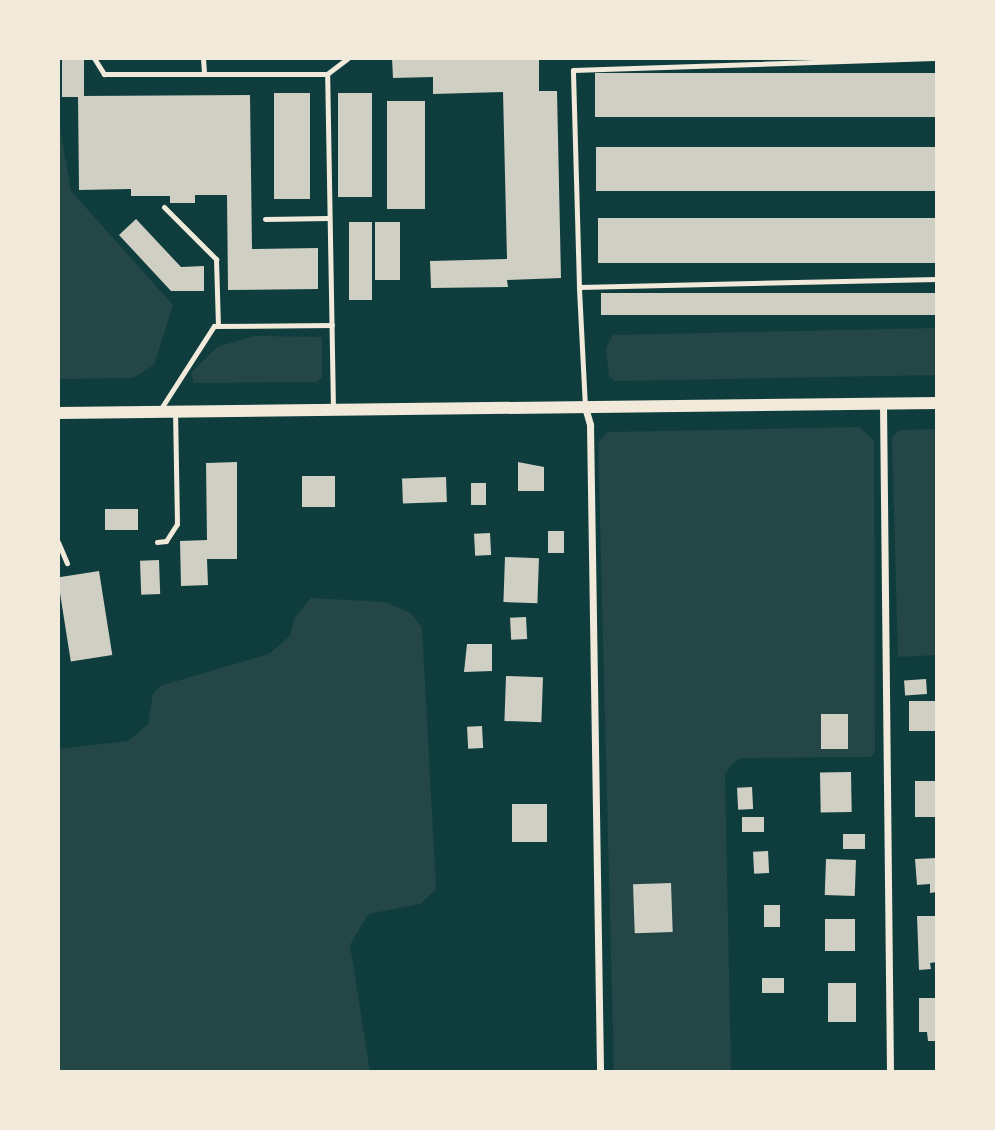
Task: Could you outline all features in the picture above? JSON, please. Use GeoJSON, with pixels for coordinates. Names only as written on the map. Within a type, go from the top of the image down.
{"type":"FeatureCollection","features":[{"type":"Feature","properties":{"kind":"street"},"geometry":{"type":"LineString","coordinates":[[58,413],[937,402]]}},
{"type":"Feature","properties":{"kind":"street"},"geometry":{"type":"LineString","coordinates":[[883,404],[890,1072]]}},
{"type":"Feature","properties":{"kind":"street"},"geometry":{"type":"LineString","coordinates":[[585,407],[590,439],[600,1072]]}},
{"type":"Feature","properties":{"kind":"lane"},"geometry":{"type":"LineString","coordinates":[[94,58],[104,74],[327,74],[348,58]]}},
{"type":"Feature","properties":{"kind":"lane"},"geometry":{"type":"LineString","coordinates":[[203,58],[204,74]]}},
{"type":"Feature","properties":{"kind":"lane"},"geometry":{"type":"LineString","coordinates":[[585,407],[573,70],[934,58]]}},
{"type":"Feature","properties":{"kind":"lane"},"geometry":{"type":"LineString","coordinates":[[327,74],[333,410]]}},
{"type":"Feature","properties":{"kind":"lane"},"geometry":{"type":"LineString","coordinates":[[159,411],[218,326],[216,259],[164,207]]}},
{"type":"Feature","properties":{"kind":"lane"},"geometry":{"type":"LineString","coordinates":[[265,219],[329,218]]}},
{"type":"Feature","properties":{"kind":"lane"},"geometry":{"type":"LineString","coordinates":[[579,287],[937,279]]}},
{"type":"Feature","properties":{"kind":"lane"},"geometry":{"type":"LineString","coordinates":[[218,326],[332,325]]}},
{"type":"Feature","properties":{"kind":"lane"},"geometry":{"type":"LineString","coordinates":[[157,542],[166,541],[177,524],[175,411]]}},
{"type":"Feature","properties":{"kind":"lane"},"geometry":{"type":"LineString","coordinates":[[58,542],[67,563]]}},
{"type":"Feature","properties":{"kind":"shaded area"},"geometry":{"type":"Polygon","coordinates":[[[58,117],[71,191],[173,305],[154,365],[133,378],[58,379],[58,117]]]}},
{"type":"Feature","properties":{"kind":"shaded area"},"geometry":{"type":"Polygon","coordinates":[[[937,328],[937,375],[615,381],[609,376],[606,348],[613,335],[937,328]]]}},
{"type":"Feature","properties":{"kind":"shaded area"},"geometry":{"type":"Polygon","coordinates":[[[254,336],[322,337],[322,377],[317,382],[194,383],[191,373],[217,347],[254,336]]]}},
{"type":"Feature","properties":{"kind":"shaded area"},"geometry":{"type":"Polygon","coordinates":[[[859,427],[874,440],[875,752],[871,757],[741,758],[732,764],[725,774],[731,1072],[614,1072],[598,443],[608,432],[859,427]]]}},
{"type":"Feature","properties":{"kind":"shaded area"},"geometry":{"type":"Polygon","coordinates":[[[937,429],[937,655],[898,657],[892,437],[900,430],[937,429]]]}},
{"type":"Feature","properties":{"kind":"shaded area"},"geometry":{"type":"Polygon","coordinates":[[[311,598],[385,602],[410,613],[422,627],[436,889],[420,904],[368,914],[350,945],[370,1072],[58,1072],[58,749],[128,741],[148,724],[153,694],[160,686],[269,654],[290,636],[294,619],[311,598]]]}},
{"type":"Feature","properties":{"kind":"building"},"geometry":{"type":"Polygon","coordinates":[[[62,58],[84,58],[84,97],[62,97],[62,58]]]}},
{"type":"Feature","properties":{"kind":"building"},"geometry":{"type":"Polygon","coordinates":[[[392,58],[539,58],[539,91],[557,91],[561,278],[507,280],[508,287],[431,288],[430,261],[507,259],[503,92],[433,94],[433,77],[393,78],[392,58]]]}},
{"type":"Feature","properties":{"kind":"building"},"geometry":{"type":"Polygon","coordinates":[[[595,73],[937,73],[937,117],[595,117],[595,73]]]}},
{"type":"Feature","properties":{"kind":"building"},"geometry":{"type":"Polygon","coordinates":[[[274,93],[310,93],[310,199],[274,199],[274,93]]]}},
{"type":"Feature","properties":{"kind":"building"},"geometry":{"type":"Polygon","coordinates":[[[338,93],[372,93],[372,197],[338,197],[338,93]]]}},
{"type":"Feature","properties":{"kind":"building"},"geometry":{"type":"Polygon","coordinates":[[[250,95],[252,249],[318,248],[318,289],[228,290],[227,195],[195,195],[195,203],[170,203],[170,196],[131,196],[131,189],[79,190],[78,96],[250,95]]]}},
{"type":"Feature","properties":{"kind":"building"},"geometry":{"type":"Polygon","coordinates":[[[387,101],[425,101],[425,209],[387,209],[387,101]]]}},
{"type":"Feature","properties":{"kind":"building"},"geometry":{"type":"Polygon","coordinates":[[[596,147],[937,147],[937,191],[596,191],[596,147]]]}},
{"type":"Feature","properties":{"kind":"building"},"geometry":{"type":"Polygon","coordinates":[[[598,218],[937,218],[937,263],[598,263],[598,218]]]}},
{"type":"Feature","properties":{"kind":"building"},"geometry":{"type":"Polygon","coordinates":[[[136,219],[181,267],[204,266],[204,291],[171,291],[119,235],[136,219]]]}},
{"type":"Feature","properties":{"kind":"building"},"geometry":{"type":"Polygon","coordinates":[[[349,222],[372,222],[372,300],[349,300],[349,222]]]}},
{"type":"Feature","properties":{"kind":"building"},"geometry":{"type":"Polygon","coordinates":[[[375,222],[400,222],[400,280],[375,280],[375,222]]]}},
{"type":"Feature","properties":{"kind":"building"},"geometry":{"type":"Polygon","coordinates":[[[601,293],[937,293],[937,315],[601,315],[601,293]]]}},
{"type":"Feature","properties":{"kind":"building"},"geometry":{"type":"Polygon","coordinates":[[[237,462],[237,559],[207,559],[208,585],[181,586],[180,541],[207,540],[206,463],[237,462]]]}},
{"type":"Feature","properties":{"kind":"building"},"geometry":{"type":"Polygon","coordinates":[[[518,462],[544,467],[544,491],[518,491],[518,462]]]}},
{"type":"Feature","properties":{"kind":"building"},"geometry":{"type":"Polygon","coordinates":[[[302,476],[335,476],[335,507],[302,507],[302,476]]]}},
{"type":"Feature","properties":{"kind":"building"},"geometry":{"type":"Polygon","coordinates":[[[446,477],[447,502],[403,504],[402,479],[446,477]]]}},
{"type":"Feature","properties":{"kind":"building"},"geometry":{"type":"Polygon","coordinates":[[[471,483],[486,483],[486,505],[471,505],[471,483]]]}},
{"type":"Feature","properties":{"kind":"building"},"geometry":{"type":"Polygon","coordinates":[[[105,509],[138,509],[138,530],[105,530],[105,509]]]}},
{"type":"Feature","properties":{"kind":"building"},"geometry":{"type":"Polygon","coordinates":[[[548,531],[564,531],[564,553],[548,553],[548,531]]]}},
{"type":"Feature","properties":{"kind":"building"},"geometry":{"type":"Polygon","coordinates":[[[490,533],[491,555],[475,556],[474,534],[490,533]]]}},
{"type":"Feature","properties":{"kind":"building"},"geometry":{"type":"Polygon","coordinates":[[[505,557],[539,558],[537,603],[503,602],[505,557]]]}},
{"type":"Feature","properties":{"kind":"building"},"geometry":{"type":"Polygon","coordinates":[[[159,560],[160,594],[141,595],[140,561],[159,560]]]}},
{"type":"Feature","properties":{"kind":"building"},"geometry":{"type":"Polygon","coordinates":[[[99,571],[112,655],[71,662],[58,577],[99,571]]]}},
{"type":"Feature","properties":{"kind":"building"},"geometry":{"type":"Polygon","coordinates":[[[526,617],[527,639],[511,640],[510,618],[526,617]]]}},
{"type":"Feature","properties":{"kind":"building"},"geometry":{"type":"Polygon","coordinates":[[[467,644],[492,644],[492,671],[464,672],[467,644]]]}},
{"type":"Feature","properties":{"kind":"building"},"geometry":{"type":"Polygon","coordinates":[[[506,676],[543,677],[541,722],[504,721],[506,676]]]}},
{"type":"Feature","properties":{"kind":"building"},"geometry":{"type":"Polygon","coordinates":[[[926,679],[927,694],[905,695],[904,681],[926,679]]]}},
{"type":"Feature","properties":{"kind":"building"},"geometry":{"type":"Polygon","coordinates":[[[909,701],[937,701],[937,731],[909,731],[909,701]]]}},
{"type":"Feature","properties":{"kind":"building"},"geometry":{"type":"Polygon","coordinates":[[[821,714],[848,714],[848,749],[821,749],[821,714]]]}},
{"type":"Feature","properties":{"kind":"building"},"geometry":{"type":"Polygon","coordinates":[[[482,726],[483,748],[468,749],[467,727],[482,726]]]}},
{"type":"Feature","properties":{"kind":"building"},"geometry":{"type":"Polygon","coordinates":[[[851,772],[852,812],[821,813],[820,773],[851,772]]]}},
{"type":"Feature","properties":{"kind":"building"},"geometry":{"type":"Polygon","coordinates":[[[915,781],[937,781],[937,817],[915,817],[915,781]]]}},
{"type":"Feature","properties":{"kind":"building"},"geometry":{"type":"Polygon","coordinates":[[[752,787],[753,809],[738,810],[737,788],[752,787]]]}},
{"type":"Feature","properties":{"kind":"building"},"geometry":{"type":"Polygon","coordinates":[[[512,804],[547,804],[547,842],[512,842],[512,804]]]}},
{"type":"Feature","properties":{"kind":"building"},"geometry":{"type":"Polygon","coordinates":[[[742,817],[764,817],[764,832],[742,832],[742,817]]]}},
{"type":"Feature","properties":{"kind":"building"},"geometry":{"type":"Polygon","coordinates":[[[843,834],[865,834],[865,849],[843,849],[843,834]]]}},
{"type":"Feature","properties":{"kind":"building"},"geometry":{"type":"Polygon","coordinates":[[[768,851],[769,873],[754,874],[753,852],[768,851]]]}},
{"type":"Feature","properties":{"kind":"building"},"geometry":{"type":"Polygon","coordinates":[[[937,858],[937,892],[930,893],[930,884],[917,885],[915,859],[937,858]]]}},
{"type":"Feature","properties":{"kind":"building"},"geometry":{"type":"Polygon","coordinates":[[[826,859],[856,860],[855,896],[825,895],[826,859]]]}},
{"type":"Feature","properties":{"kind":"building"},"geometry":{"type":"Polygon","coordinates":[[[671,883],[673,932],[635,933],[633,884],[671,883]]]}},
{"type":"Feature","properties":{"kind":"building"},"geometry":{"type":"Polygon","coordinates":[[[764,905],[780,905],[780,927],[764,927],[764,905]]]}},
{"type":"Feature","properties":{"kind":"building"},"geometry":{"type":"Polygon","coordinates":[[[917,916],[937,916],[937,962],[930,963],[931,969],[919,970],[917,916]]]}},
{"type":"Feature","properties":{"kind":"building"},"geometry":{"type":"Polygon","coordinates":[[[825,919],[855,919],[855,951],[825,951],[825,919]]]}},
{"type":"Feature","properties":{"kind":"building"},"geometry":{"type":"Polygon","coordinates":[[[762,978],[784,978],[784,993],[762,993],[762,978]]]}},
{"type":"Feature","properties":{"kind":"building"},"geometry":{"type":"Polygon","coordinates":[[[828,983],[856,983],[856,1022],[828,1022],[828,983]]]}},
{"type":"Feature","properties":{"kind":"building"},"geometry":{"type":"Polygon","coordinates":[[[919,998],[937,998],[937,1041],[928,1041],[927,1032],[919,1032],[919,998]]]}}]}
